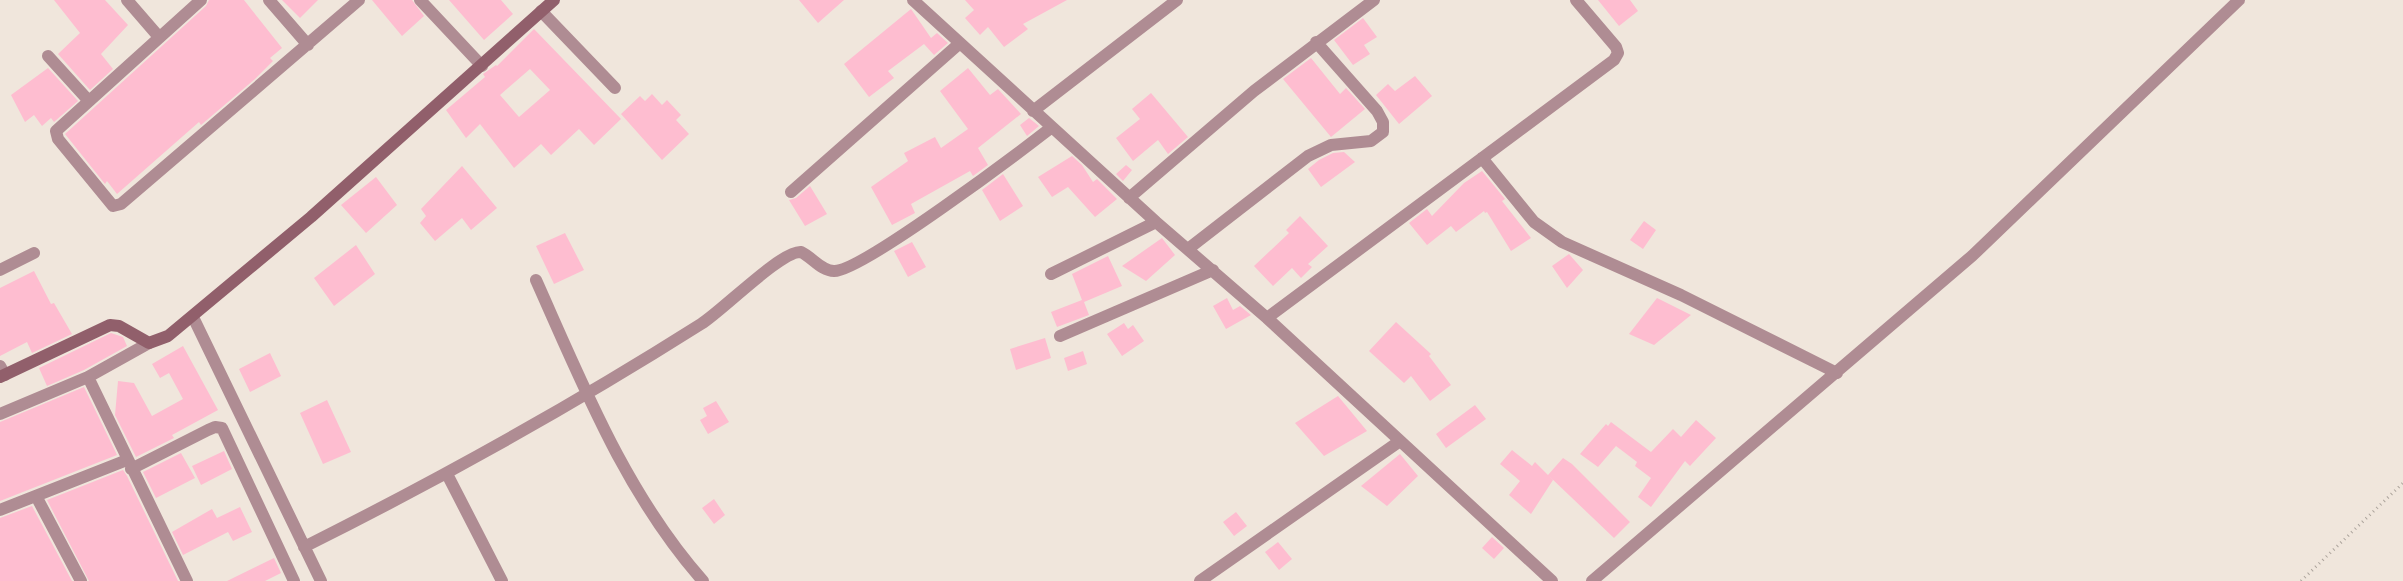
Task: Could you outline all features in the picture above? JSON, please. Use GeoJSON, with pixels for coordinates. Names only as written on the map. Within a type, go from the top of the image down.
{"type":"FeatureCollection","features":[{"type":"Feature","properties":{"kind":"street"},"geometry":{"type":"LineString","coordinates":[[127,0],[159,37]]}},
{"type":"Feature","properties":{"kind":"street"},"geometry":{"type":"LineString","coordinates":[[201,0],[57,128],[55,133],[58,139],[112,205],[116,206],[359,0]]}},
{"type":"Feature","properties":{"kind":"street"},"geometry":{"type":"LineString","coordinates":[[269,0],[308,45]]}},
{"type":"Feature","properties":{"kind":"street"},"geometry":{"type":"LineString","coordinates":[[420,0],[482,66]]}},
{"type":"Feature","properties":{"kind":"street"},"geometry":{"type":"LineString","coordinates":[[0,414],[88,377],[149,344],[162,340],[193,317],[482,66],[554,0]]}},
{"type":"Feature","properties":{"kind":"street"},"geometry":{"type":"LineString","coordinates":[[913,0],[1129,198],[1268,318],[1552,581]]}},
{"type":"Feature","properties":{"kind":"street"},"geometry":{"type":"LineString","coordinates":[[1033,111],[1177,0]]}},
{"type":"Feature","properties":{"kind":"street"},"geometry":{"type":"LineString","coordinates":[[1129,198],[1254,91],[1316,42],[1374,0]]}},
{"type":"Feature","properties":{"kind":"street"},"geometry":{"type":"LineString","coordinates":[[1268,318],[1617,56],[1618,51],[1613,42],[1576,0]]}},
{"type":"Feature","properties":{"kind":"street"},"geometry":{"type":"LineString","coordinates":[[1592,581],[1972,256],[2239,0]]}},
{"type":"Feature","properties":{"kind":"street"},"geometry":{"type":"LineString","coordinates":[[541,11],[615,88]]}},
{"type":"Feature","properties":{"kind":"street"},"geometry":{"type":"LineString","coordinates":[[1188,250],[1308,156],[1331,145],[1371,141],[1381,136],[1384,128],[1377,111],[1316,42]]}},
{"type":"Feature","properties":{"kind":"street"},"geometry":{"type":"LineString","coordinates":[[791,192],[960,43]]}},
{"type":"Feature","properties":{"kind":"street"},"geometry":{"type":"LineString","coordinates":[[48,56],[88,100]]}},
{"type":"Feature","properties":{"kind":"street"},"geometry":{"type":"LineString","coordinates":[[304,547],[447,474],[586,395],[704,323],[722,310],[775,264],[792,254],[801,252],[825,269],[836,271],[863,259],[932,214],[1052,128]]}},
{"type":"Feature","properties":{"kind":"street"},"geometry":{"type":"LineString","coordinates":[[1482,158],[1534,222],[1562,242],[1681,295],[1836,373]]}},
{"type":"Feature","properties":{"kind":"street"},"geometry":{"type":"LineString","coordinates":[[1051,274],[1156,222]]}},
{"type":"Feature","properties":{"kind":"street"},"geometry":{"type":"LineString","coordinates":[[0,270],[34,253]]}},
{"type":"Feature","properties":{"kind":"street"},"geometry":{"type":"LineString","coordinates":[[1060,336],[1213,270]]}},
{"type":"Feature","properties":{"kind":"street"},"geometry":{"type":"LineString","coordinates":[[536,280],[586,395],[648,508],[681,556],[703,581]]}},
{"type":"Feature","properties":{"kind":"street"},"geometry":{"type":"LineString","coordinates":[[193,317],[321,581]]}},
{"type":"Feature","properties":{"kind":"street"},"geometry":{"type":"LineString","coordinates":[[2,373],[110,325],[119,326],[149,344]]}},
{"type":"Feature","properties":{"kind":"street"},"geometry":{"type":"LineString","coordinates":[[88,377],[187,581]]}},
{"type":"Feature","properties":{"kind":"street"},"geometry":{"type":"LineString","coordinates":[[0,510],[129,464],[215,427],[222,428],[294,581]]}},
{"type":"Feature","properties":{"kind":"street"},"geometry":{"type":"LineString","coordinates":[[1200,581],[1400,441]]}},
{"type":"Feature","properties":{"kind":"street"},"geometry":{"type":"LineString","coordinates":[[447,474],[502,581]]}},
{"type":"Feature","properties":{"kind":"street"},"geometry":{"type":"LineString","coordinates":[[36,496],[81,581]]}},
{"type":"Feature","properties":{"kind":"path"},"geometry":{"type":"LineString","coordinates":[[2301,581],[2403,482]]}},
{"type":"Feature","properties":{"kind":"building"},"geometry":{"type":"Polygon","coordinates":[[[54,0],[105,0],[128,25],[101,54],[113,69],[90,90],[58,54],[80,33],[54,0]]]}},
{"type":"Feature","properties":{"kind":"building"},"geometry":{"type":"Polygon","coordinates":[[[209,0],[244,0],[282,48],[270,58],[273,61],[255,79],[201,125],[199,122],[117,194],[107,181],[105,184],[65,134],[206,6],[209,0]]]}},
{"type":"Feature","properties":{"kind":"building"},"geometry":{"type":"Polygon","coordinates":[[[282,0],[318,0],[300,18],[282,0]]]}},
{"type":"Feature","properties":{"kind":"building"},"geometry":{"type":"Polygon","coordinates":[[[372,0],[412,0],[424,16],[402,36],[372,0]]]}},
{"type":"Feature","properties":{"kind":"building"},"geometry":{"type":"Polygon","coordinates":[[[449,0],[501,0],[513,14],[484,40],[449,0]]]}},
{"type":"Feature","properties":{"kind":"building"},"geometry":{"type":"Polygon","coordinates":[[[799,0],[844,0],[818,23],[799,0]]]}},
{"type":"Feature","properties":{"kind":"building"},"geometry":{"type":"Polygon","coordinates":[[[965,0],[1067,0],[1023,24],[1028,29],[1004,47],[988,27],[980,35],[965,18],[974,10],[965,0]]]}},
{"type":"Feature","properties":{"kind":"building"},"geometry":{"type":"Polygon","coordinates":[[[1598,0],[1630,0],[1638,11],[1619,26],[1598,0]]]}},
{"type":"Feature","properties":{"kind":"building"},"geometry":{"type":"Polygon","coordinates":[[[911,9],[931,38],[937,33],[948,43],[934,55],[924,44],[888,71],[894,78],[869,97],[844,64],[911,9]]]}},
{"type":"Feature","properties":{"kind":"building"},"geometry":{"type":"Polygon","coordinates":[[[1363,18],[1377,37],[1364,45],[1370,54],[1353,65],[1334,40],[1363,18]]]}},
{"type":"Feature","properties":{"kind":"building"},"geometry":{"type":"Polygon","coordinates":[[[534,29],[621,119],[594,145],[579,129],[551,155],[541,144],[514,168],[480,124],[466,138],[446,110],[485,77],[483,74],[497,66],[534,29]],[[530,69],[500,95],[519,117],[550,90],[530,69]]]}},
{"type":"Feature","properties":{"kind":"building"},"geometry":{"type":"Polygon","coordinates":[[[1311,58],[1340,94],[1346,88],[1365,109],[1331,137],[1283,79],[1311,58]]]}},
{"type":"Feature","properties":{"kind":"building"},"geometry":{"type":"Polygon","coordinates":[[[48,68],[78,101],[54,122],[51,118],[42,126],[34,115],[25,122],[11,95],[48,68]]]}},
{"type":"Feature","properties":{"kind":"building"},"geometry":{"type":"Polygon","coordinates":[[[968,68],[990,95],[998,89],[1021,114],[978,148],[988,165],[973,176],[970,171],[911,204],[915,213],[892,225],[871,187],[908,161],[904,153],[935,137],[941,148],[968,129],[940,91],[968,68]]]}},
{"type":"Feature","properties":{"kind":"building"},"geometry":{"type":"Polygon","coordinates":[[[1415,76],[1432,96],[1399,124],[1376,95],[1388,84],[1395,91],[1415,76]]]}},
{"type":"Feature","properties":{"kind":"building"},"geometry":{"type":"Polygon","coordinates":[[[1151,93],[1188,137],[1168,154],[1158,140],[1133,161],[1116,138],[1140,119],[1132,109],[1151,93]]]}},
{"type":"Feature","properties":{"kind":"building"},"geometry":{"type":"Polygon","coordinates":[[[652,94],[662,105],[667,100],[681,115],[676,120],[689,134],[662,160],[621,114],[640,96],[645,101],[652,94]]]}},
{"type":"Feature","properties":{"kind":"building"},"geometry":{"type":"Polygon","coordinates":[[[1029,118],[1039,126],[1027,136],[1020,125],[1029,118]]]}},
{"type":"Feature","properties":{"kind":"building"},"geometry":{"type":"Polygon","coordinates":[[[1344,152],[1355,162],[1321,187],[1308,169],[1319,160],[1333,153],[1344,152]]]}},
{"type":"Feature","properties":{"kind":"building"},"geometry":{"type":"Polygon","coordinates":[[[1072,156],[1082,165],[1093,182],[1097,179],[1117,199],[1095,217],[1068,187],[1052,197],[1038,177],[1072,156]]]}},
{"type":"Feature","properties":{"kind":"building"},"geometry":{"type":"Polygon","coordinates":[[[1126,165],[1132,170],[1123,181],[1116,174],[1126,165]]]}},
{"type":"Feature","properties":{"kind":"building"},"geometry":{"type":"Polygon","coordinates":[[[462,166],[497,208],[471,230],[462,218],[435,241],[420,223],[426,216],[421,209],[462,166]]]}},
{"type":"Feature","properties":{"kind":"building"},"geometry":{"type":"Polygon","coordinates":[[[1482,171],[1505,199],[1502,201],[1531,238],[1511,251],[1487,212],[1485,213],[1484,211],[1456,232],[1451,226],[1427,245],[1409,223],[1427,209],[1432,216],[1464,183],[1482,171]]]}},
{"type":"Feature","properties":{"kind":"building"},"geometry":{"type":"Polygon","coordinates":[[[1003,174],[1023,206],[1000,221],[982,190],[1003,174]]]}},
{"type":"Feature","properties":{"kind":"building"},"geometry":{"type":"Polygon","coordinates":[[[376,177],[397,205],[366,233],[341,205],[376,177]]]}},
{"type":"Feature","properties":{"kind":"building"},"geometry":{"type":"Polygon","coordinates":[[[810,186],[827,214],[805,226],[789,200],[796,198],[810,186]]]}},
{"type":"Feature","properties":{"kind":"building"},"geometry":{"type":"Polygon","coordinates":[[[1300,216],[1328,246],[1308,264],[1312,267],[1301,278],[1292,268],[1273,286],[1254,266],[1289,233],[1286,230],[1300,216]]]}},
{"type":"Feature","properties":{"kind":"building"},"geometry":{"type":"Polygon","coordinates":[[[1644,221],[1656,230],[1643,249],[1630,240],[1644,221]]]}},
{"type":"Feature","properties":{"kind":"building"},"geometry":{"type":"Polygon","coordinates":[[[565,233],[584,270],[554,284],[536,246],[565,233]]]}},
{"type":"Feature","properties":{"kind":"building"},"geometry":{"type":"Polygon","coordinates":[[[1162,238],[1175,255],[1146,281],[1122,266],[1162,238]]]}},
{"type":"Feature","properties":{"kind":"building"},"geometry":{"type":"Polygon","coordinates":[[[912,242],[926,267],[908,277],[894,251],[912,242]]]}},
{"type":"Feature","properties":{"kind":"building"},"geometry":{"type":"Polygon","coordinates":[[[356,245],[375,274],[334,306],[314,278],[356,245]]]}},
{"type":"Feature","properties":{"kind":"building"},"geometry":{"type":"Polygon","coordinates":[[[1569,254],[1583,270],[1567,288],[1552,266],[1569,254]]]}},
{"type":"Feature","properties":{"kind":"building"},"geometry":{"type":"Polygon","coordinates":[[[1108,256],[1122,286],[1084,302],[1089,315],[1057,327],[1051,312],[1082,300],[1072,274],[1108,256]]]}},
{"type":"Feature","properties":{"kind":"building"},"geometry":{"type":"Polygon","coordinates":[[[34,271],[51,304],[54,303],[72,334],[32,353],[27,342],[0,356],[0,288],[34,271]]]}},
{"type":"Feature","properties":{"kind":"building"},"geometry":{"type":"Polygon","coordinates":[[[1227,298],[1233,310],[1240,306],[1251,315],[1226,329],[1213,306],[1227,298]]]}},
{"type":"Feature","properties":{"kind":"building"},"geometry":{"type":"Polygon","coordinates":[[[1657,298],[1691,315],[1654,345],[1629,334],[1657,298]]]}},
{"type":"Feature","properties":{"kind":"building"},"geometry":{"type":"Polygon","coordinates":[[[1396,322],[1431,354],[1429,356],[1451,385],[1430,401],[1411,376],[1404,383],[1369,351],[1396,322]]]}},
{"type":"Feature","properties":{"kind":"building"},"geometry":{"type":"Polygon","coordinates":[[[1124,323],[1128,329],[1133,325],[1144,341],[1122,356],[1107,334],[1124,323]]]}},
{"type":"Feature","properties":{"kind":"building"},"geometry":{"type":"Polygon","coordinates":[[[111,333],[123,337],[127,346],[84,370],[47,386],[39,368],[111,333]]]}},
{"type":"Feature","properties":{"kind":"building"},"geometry":{"type":"Polygon","coordinates":[[[1045,338],[1051,358],[1016,370],[1010,349],[1045,338]]]}},
{"type":"Feature","properties":{"kind":"building"},"geometry":{"type":"Polygon","coordinates":[[[183,346],[218,410],[172,435],[174,438],[136,457],[115,415],[118,381],[134,383],[152,416],[183,399],[169,373],[160,378],[152,364],[183,346]]]}},
{"type":"Feature","properties":{"kind":"building"},"geometry":{"type":"Polygon","coordinates":[[[1083,351],[1087,364],[1068,371],[1064,358],[1083,351]]]}},
{"type":"Feature","properties":{"kind":"building"},"geometry":{"type":"Polygon","coordinates":[[[270,353],[281,376],[250,392],[239,369],[270,353]]]}},
{"type":"Feature","properties":{"kind":"building"},"geometry":{"type":"Polygon","coordinates":[[[84,387],[117,455],[0,501],[0,422],[84,387]]]}},
{"type":"Feature","properties":{"kind":"building"},"geometry":{"type":"Polygon","coordinates":[[[1338,396],[1367,431],[1324,456],[1295,423],[1338,396]]]}},
{"type":"Feature","properties":{"kind":"building"},"geometry":{"type":"Polygon","coordinates":[[[327,400],[351,452],[323,464],[300,413],[327,400]]]}},
{"type":"Feature","properties":{"kind":"building"},"geometry":{"type":"Polygon","coordinates":[[[716,401],[729,422],[708,434],[700,420],[707,416],[703,408],[716,401]]]}},
{"type":"Feature","properties":{"kind":"building"},"geometry":{"type":"Polygon","coordinates":[[[1475,405],[1486,419],[1446,448],[1436,434],[1475,405]]]}},
{"type":"Feature","properties":{"kind":"building"},"geometry":{"type":"Polygon","coordinates":[[[1696,420],[1716,438],[1690,466],[1685,461],[1651,507],[1638,497],[1651,478],[1635,466],[1637,462],[1616,446],[1598,467],[1580,454],[1606,424],[1608,426],[1611,422],[1651,452],[1673,429],[1681,437],[1696,420]]]}},
{"type":"Feature","properties":{"kind":"building"},"geometry":{"type":"Polygon","coordinates":[[[1512,450],[1532,466],[1535,462],[1548,475],[1563,458],[1572,464],[1630,522],[1614,538],[1549,476],[1553,480],[1531,514],[1509,495],[1520,481],[1500,464],[1512,450]]]}},
{"type":"Feature","properties":{"kind":"building"},"geometry":{"type":"Polygon","coordinates":[[[224,451],[232,469],[201,485],[192,466],[224,451]]]}},
{"type":"Feature","properties":{"kind":"building"},"geometry":{"type":"Polygon","coordinates":[[[181,453],[195,478],[156,498],[143,472],[181,453]]]}},
{"type":"Feature","properties":{"kind":"building"},"geometry":{"type":"Polygon","coordinates":[[[1400,454],[1418,476],[1387,506],[1361,486],[1400,454]]]}},
{"type":"Feature","properties":{"kind":"building"},"geometry":{"type":"Polygon","coordinates":[[[123,470],[178,581],[89,581],[47,500],[123,470]]]}},
{"type":"Feature","properties":{"kind":"building"},"geometry":{"type":"Polygon","coordinates":[[[714,499],[725,515],[714,524],[702,508],[714,499]]]}},
{"type":"Feature","properties":{"kind":"building"},"geometry":{"type":"Polygon","coordinates":[[[32,506],[72,581],[0,581],[0,518],[32,506]]]}},
{"type":"Feature","properties":{"kind":"building"},"geometry":{"type":"Polygon","coordinates":[[[240,507],[252,532],[233,541],[228,532],[183,555],[172,532],[212,509],[217,518],[240,507]]]}},
{"type":"Feature","properties":{"kind":"building"},"geometry":{"type":"Polygon","coordinates":[[[1236,512],[1247,526],[1234,536],[1223,522],[1236,512]]]}},
{"type":"Feature","properties":{"kind":"building"},"geometry":{"type":"Polygon","coordinates":[[[1492,537],[1504,548],[1494,559],[1482,548],[1492,537]]]}},
{"type":"Feature","properties":{"kind":"building"},"geometry":{"type":"Polygon","coordinates":[[[1278,542],[1292,559],[1279,570],[1265,552],[1278,542]]]}},
{"type":"Feature","properties":{"kind":"building"},"geometry":{"type":"Polygon","coordinates":[[[274,558],[281,573],[265,581],[227,581],[274,558]]]}}]}
